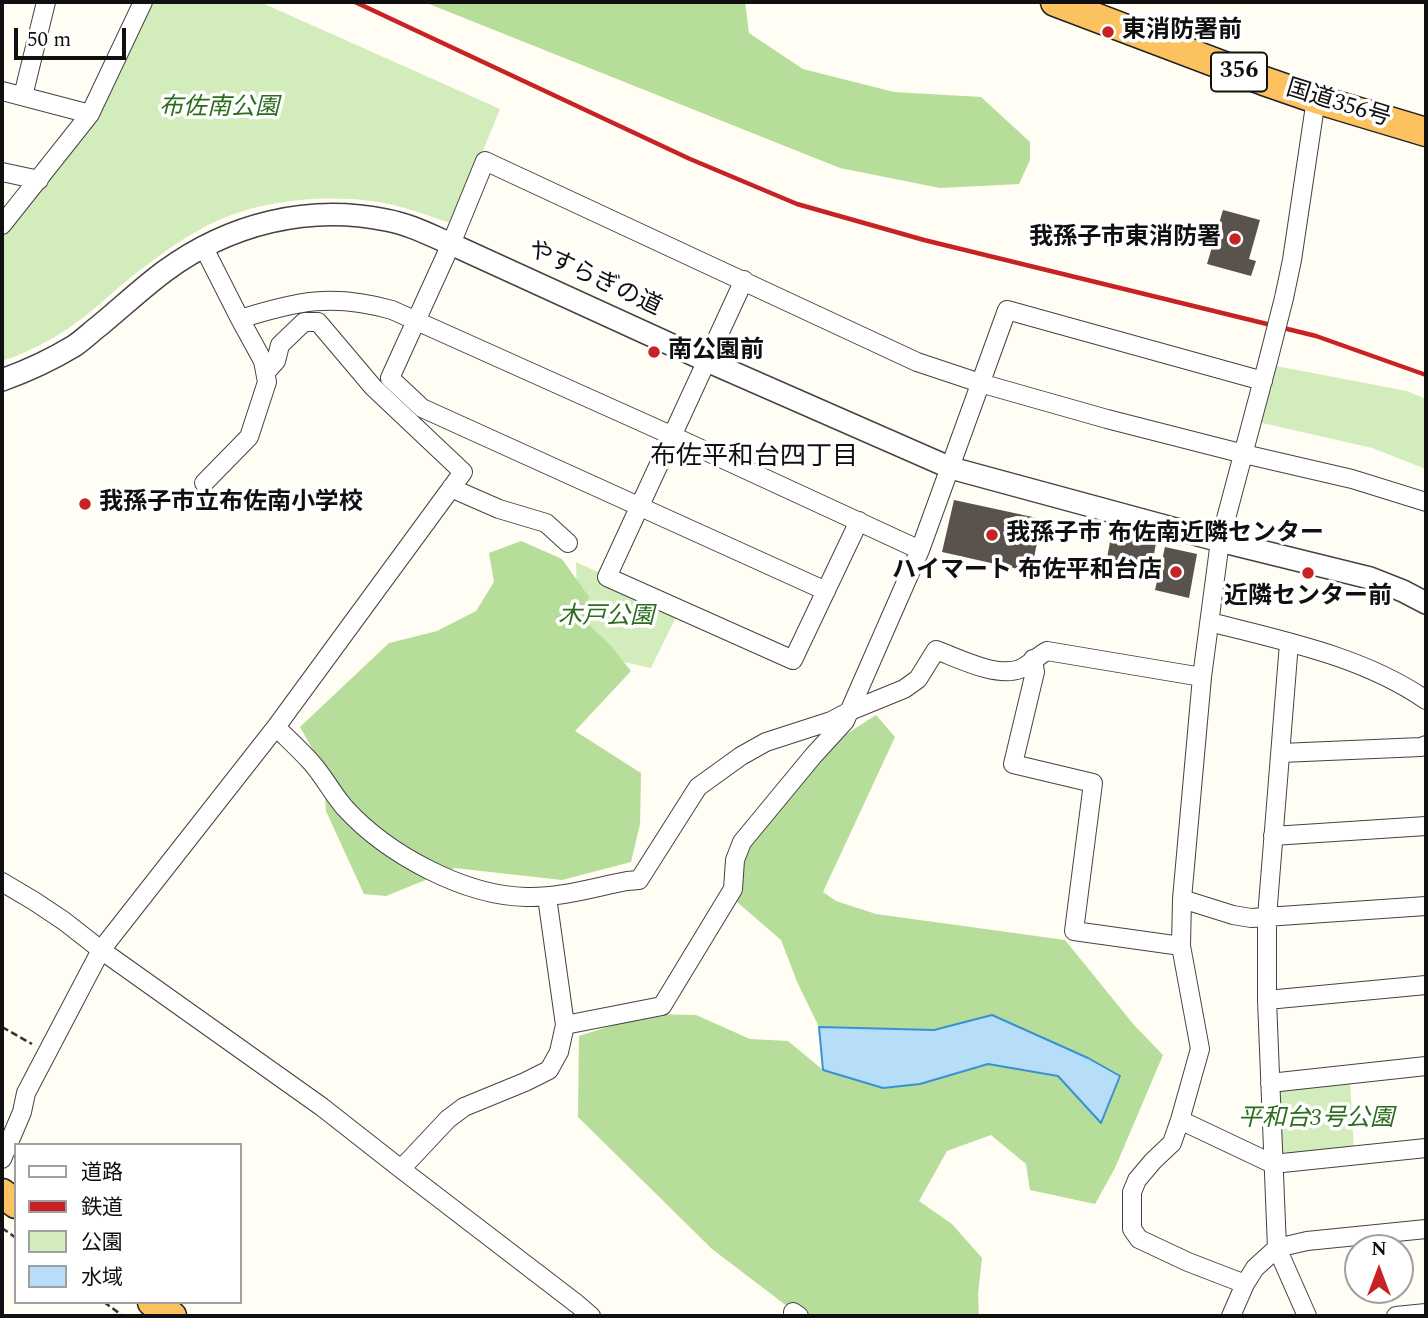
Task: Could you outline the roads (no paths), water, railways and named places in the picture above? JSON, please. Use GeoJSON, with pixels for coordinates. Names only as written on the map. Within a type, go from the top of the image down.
{"type":"FeatureCollection","features":[{"type":"Feature","properties":{"kind":"highway","name":"国道356号"},"geometry":{"type":"LineString","coordinates":[[1055,2],[1315,99],[1426,132]]}},
{"type":"Feature","properties":{"kind":"highway"},"geometry":{"type":"LineString","coordinates":[[155,1304],[172,1316]]}},
{"type":"Feature","properties":{"kind":"street"},"geometry":{"type":"LineString","coordinates":[[23,96],[46,2]]}},
{"type":"Feature","properties":{"kind":"street"},"geometry":{"type":"LineString","coordinates":[[2,225],[90,114],[143,2]]}},
{"type":"Feature","properties":{"kind":"street"},"geometry":{"type":"LineString","coordinates":[[2,91],[90,114]]}},
{"type":"Feature","properties":{"kind":"street"},"geometry":{"type":"LineString","coordinates":[[1245,1284],[1139,1239],[1132,1229],[1132,1192],[1137,1180],[1172,1143],[1200,1049],[1181,946],[1182,899],[1202,677],[1220,541],[1284,298],[1315,99]]}},
{"type":"Feature","properties":{"kind":"street"},"geometry":{"type":"LineString","coordinates":[[826,591],[422,408],[390,378],[451,244],[485,161],[917,362],[1107,419],[1352,479],[1426,502]]}},
{"type":"Feature","properties":{"kind":"street"},"geometry":{"type":"LineString","coordinates":[[2,172],[38,180]]}},
{"type":"Feature","properties":{"kind":"street","name":"やすらぎの道"},"geometry":{"type":"LineString","coordinates":[[2,380],[33,369],[76,345],[164,271],[203,246],[232,233],[264,222],[298,216],[341,214],[387,220],[417,229],[951,468],[1220,541],[1370,578],[1426,603]]}},
{"type":"Feature","properties":{"kind":"street"},"geometry":{"type":"LineString","coordinates":[[203,246],[263,361],[267,382],[249,437],[204,483]]}},
{"type":"Feature","properties":{"kind":"street"},"geometry":{"type":"LineString","coordinates":[[744,281],[607,577],[793,660],[859,521]]}},
{"type":"Feature","properties":{"kind":"street"},"geometry":{"type":"LineString","coordinates":[[240,319],[304,302],[341,300],[392,310],[920,551]]}},
{"type":"Feature","properties":{"kind":"street"},"geometry":{"type":"LineString","coordinates":[[565,1026],[662,1006],[733,889],[734,860],[742,842],[845,721],[920,551],[1007,310],[1263,381]]}},
{"type":"Feature","properties":{"kind":"street"},"geometry":{"type":"LineString","coordinates":[[2,1159],[22,1112],[26,1093],[101,950],[276,727],[463,472],[373,387],[318,323],[304,322],[280,345],[276,361],[266,372]]}},
{"type":"Feature","properties":{"kind":"street"},"geometry":{"type":"LineString","coordinates":[[451,488],[499,509],[547,523],[568,542]]}},
{"type":"Feature","properties":{"kind":"street"},"geometry":{"type":"LineString","coordinates":[[1210,622],[1364,666],[1426,700]]}},
{"type":"Feature","properties":{"kind":"street"},"geometry":{"type":"LineString","coordinates":[[1289,643],[1267,917],[1267,1000],[1277,1248],[1307,1316]]}},
{"type":"Feature","properties":{"kind":"street"},"geometry":{"type":"LineString","coordinates":[[276,727],[311,762],[345,808],[382,842],[436,874],[490,892],[547,897],[639,880],[698,787],[741,756],[766,742],[831,721],[904,689],[918,679],[936,650],[997,672],[1022,668],[1047,651],[1202,677]]}},
{"type":"Feature","properties":{"kind":"street"},"geometry":{"type":"LineString","coordinates":[[1033,659],[1035,672],[1013,764],[1093,783],[1074,931],[1181,946]]}},
{"type":"Feature","properties":{"kind":"street"},"geometry":{"type":"LineString","coordinates":[[1281,753],[1426,745]]}},
{"type":"Feature","properties":{"kind":"street"},"geometry":{"type":"LineString","coordinates":[[1273,836],[1426,826]]}},
{"type":"Feature","properties":{"kind":"street"},"geometry":{"type":"LineString","coordinates":[[2,882],[64,921],[322,1107],[591,1316]]}},
{"type":"Feature","properties":{"kind":"street"},"geometry":{"type":"LineString","coordinates":[[401,1169],[464,1107],[549,1070],[559,1052],[565,1026],[547,897]]}},
{"type":"Feature","properties":{"kind":"street"},"geometry":{"type":"LineString","coordinates":[[1182,899],[1251,918],[1426,906]]}},
{"type":"Feature","properties":{"kind":"street"},"geometry":{"type":"LineString","coordinates":[[1267,1000],[1426,985]]}},
{"type":"Feature","properties":{"kind":"street"},"geometry":{"type":"LineString","coordinates":[[1270,1083],[1426,1066]]}},
{"type":"Feature","properties":{"kind":"street"},"geometry":{"type":"LineString","coordinates":[[1180,1120],[1273,1164],[1426,1148]]}},
{"type":"Feature","properties":{"kind":"street"},"geometry":{"type":"LineString","coordinates":[[1231,1316],[1255,1268],[1277,1248],[1307,1241],[1426,1229]]}},
{"type":"Feature","properties":{"kind":"street"},"geometry":{"type":"LineString","coordinates":[[1396,1316],[1426,1313]]}},
{"type":"Feature","properties":{"kind":"water"},"geometry":{"type":"Polygon","coordinates":[[[992,1015],[1088,1058],[1120,1076],[1101,1123],[1058,1076],[988,1064],[920,1084],[883,1088],[823,1070],[819,1027],[934,1030],[992,1015]]]}},
{"type":"Feature","properties":{"kind":"railway"},"geometry":{"type":"LineString","coordinates":[[355,2],[690,159],[797,204],[924,240],[1316,336],[1426,375]]}},
{"type":"Feature","properties":{"kind":"place","name":"東消防署前"},"geometry":{"type":"Point","coordinates":[1108,32]}},
{"type":"Feature","properties":{"kind":"place","name":"我孫子市東消防署"},"geometry":{"type":"Point","coordinates":[1235,239]}},
{"type":"Feature","properties":{"kind":"place","name":"南公園前"},"geometry":{"type":"Point","coordinates":[654,352]}},
{"type":"Feature","properties":{"kind":"place","name":"我孫子市立布佐南小学校"},"geometry":{"type":"Point","coordinates":[85,504]}},
{"type":"Feature","properties":{"kind":"place","name":"我孫子市 布佐南近隣センター"},"geometry":{"type":"Point","coordinates":[992,535]}},
{"type":"Feature","properties":{"kind":"place","name":"ハイマート 布佐平和台店"},"geometry":{"type":"Point","coordinates":[1176,572]}},
{"type":"Feature","properties":{"kind":"place","name":"近隣センター前"},"geometry":{"type":"Point","coordinates":[1308,573]}},
{"type":"Feature","properties":{"kind":"district","name":"布佐平和台四丁目"},"geometry":{"type":"Point","coordinates":[754,459]}},
{"type":"Feature","properties":{"kind":"park label","name":"布佐南公園"},"geometry":{"type":"Point","coordinates":[219,109]}},
{"type":"Feature","properties":{"kind":"park label","name":"木戸公園"},"geometry":{"type":"Point","coordinates":[606,618]}},
{"type":"Feature","properties":{"kind":"park label","name":"平和台3号公園"},"geometry":{"type":"Point","coordinates":[1316,1120]}}]}
